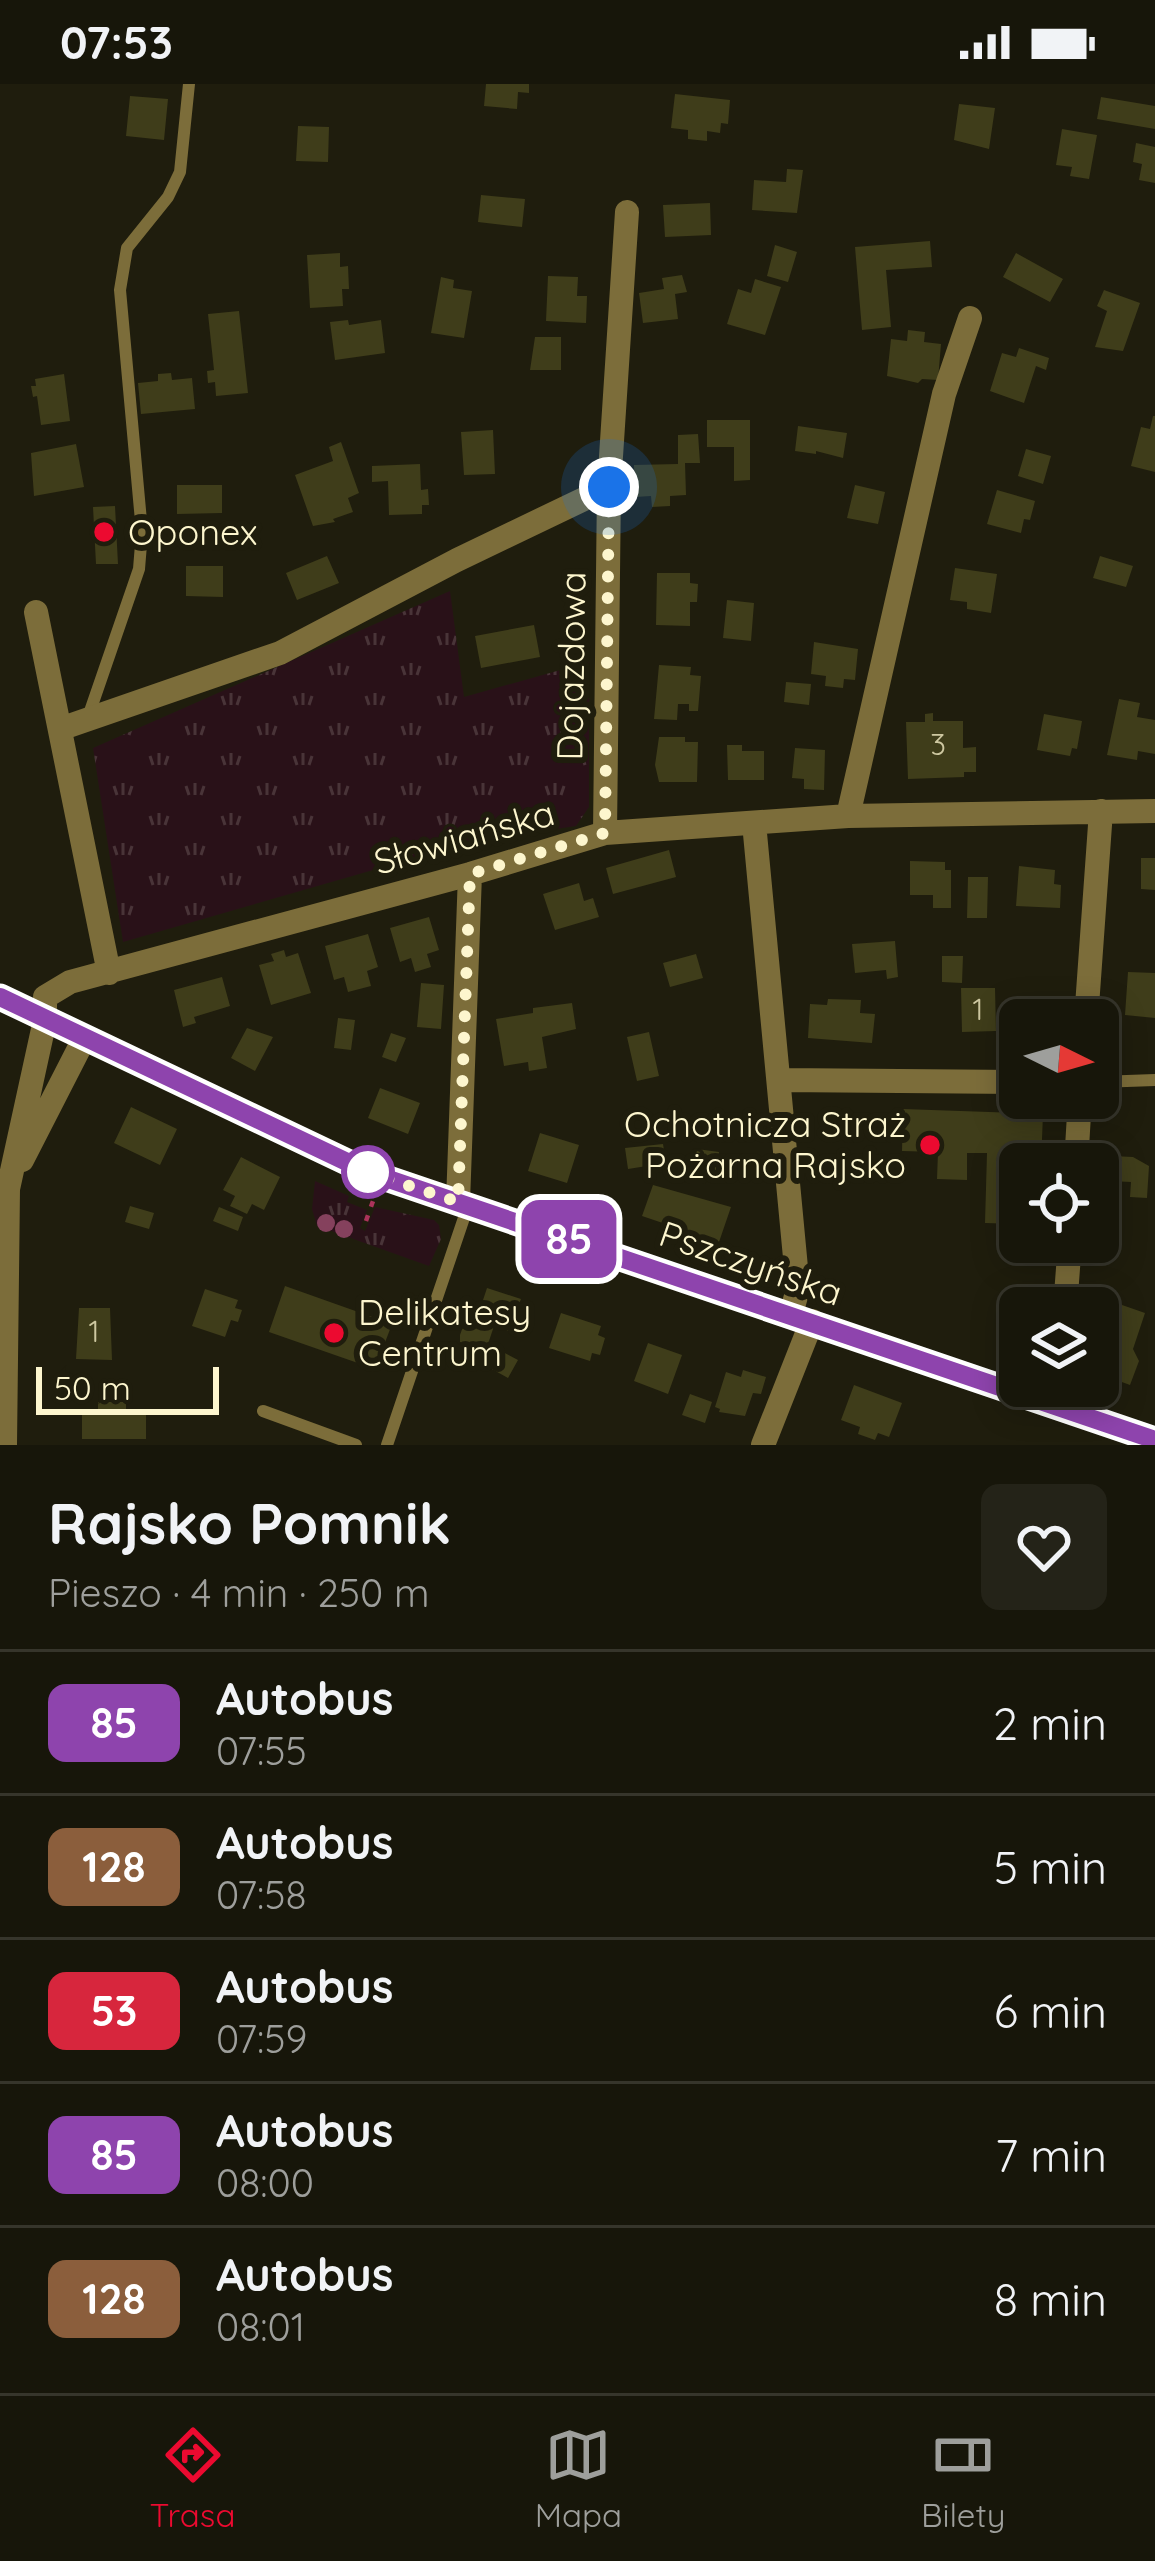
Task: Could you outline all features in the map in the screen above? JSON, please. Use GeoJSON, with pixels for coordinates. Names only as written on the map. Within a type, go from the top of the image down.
{"type":"FeatureCollection","features":[{"type":"Feature","properties":{"kind":"main road","name":"Pszczyńska"},"geometry":{"type":"LineString","coordinates":[[0,997],[368,1172],[801,1318],[999,1378]]}},
{"type":"Feature","properties":{"kind":"main road","name":"Pszczyńska"},"geometry":{"type":"LineString","coordinates":[[1081,1407],[1155,1440]]}},
{"type":"Feature","properties":{"kind":"street","name":"Dojazdowa"},"geometry":{"type":"LineString","coordinates":[[605,833],[609,487],[628,212]]}},
{"type":"Feature","properties":{"kind":"street"},"geometry":{"type":"LineString","coordinates":[[848,816],[944,394],[970,318]]}},
{"type":"Feature","properties":{"kind":"street"},"geometry":{"type":"LineString","coordinates":[[60,729],[280,653],[609,487]]}},
{"type":"Feature","properties":{"kind":"street"},"geometry":{"type":"LineString","coordinates":[[37,612],[109,973]]}},
{"type":"Feature","properties":{"kind":"street"},"geometry":{"type":"LineString","coordinates":[[1088,999],[1101,811]]}},
{"type":"Feature","properties":{"kind":"street","name":"Słowiańska"},"geometry":{"type":"LineString","coordinates":[[45,1020],[45,997],[70,982],[605,833],[848,816],[1155,811]]}},
{"type":"Feature","properties":{"kind":"street"},"geometry":{"type":"LineString","coordinates":[[754,823],[801,1318],[763,1445]]}},
{"type":"Feature","properties":{"kind":"street"},"geometry":{"type":"LineString","coordinates":[[464,1204],[470,874]]}},
{"type":"Feature","properties":{"kind":"street"},"geometry":{"type":"LineString","coordinates":[[3,1440],[4,1189],[45,1020]]}},
{"type":"Feature","properties":{"kind":"street"},"geometry":{"type":"LineString","coordinates":[[4,1189],[85,1037]]}},
{"type":"Feature","properties":{"kind":"street"},"geometry":{"type":"LineString","coordinates":[[782,1080],[999,1082]]}},
{"type":"Feature","properties":{"kind":"lane"},"geometry":{"type":"LineString","coordinates":[[87,720],[139,569],[142,532],[120,290],[127,248],[168,197],[180,172],[189,84]]}},
{"type":"Feature","properties":{"kind":"lane"},"geometry":{"type":"LineString","coordinates":[[1119,1081],[1155,1080]]}},
{"type":"Feature","properties":{"kind":"lane"},"geometry":{"type":"LineString","coordinates":[[387,1445],[464,1204]]}},
{"type":"Feature","properties":{"kind":"lane"},"geometry":{"type":"LineString","coordinates":[[263,1411],[356,1445]]}},
{"type":"Feature","properties":{"kind":"path"},"geometry":{"type":"LineString","coordinates":[[366,1221],[374,1201]]}},
{"type":"Feature","properties":{"kind":"green space"},"geometry":{"type":"Polygon","coordinates":[[[450,591],[464,697],[589,662],[589,807],[576,826],[474,841],[123,942],[93,748],[450,591]]]}},
{"type":"Feature","properties":{"kind":"green space"},"geometry":{"type":"Polygon","coordinates":[[[315,1181],[367,1210],[360,1228],[365,1231],[375,1207],[434,1220],[441,1239],[429,1266],[317,1226],[312,1209],[315,1181]]]}},
{"type":"Feature","properties":{"kind":"building"},"geometry":{"type":"Polygon","coordinates":[[[486,84],[529,84],[529,93],[518,92],[517,109],[484,106],[486,84]]]}},
{"type":"Feature","properties":{"kind":"building"},"geometry":{"type":"Polygon","coordinates":[[[675,94],[730,100],[728,124],[721,123],[720,133],[707,131],[707,141],[688,139],[688,130],[671,128],[675,94]]]}},
{"type":"Feature","properties":{"kind":"building"},"geometry":{"type":"Polygon","coordinates":[[[130,96],[168,99],[164,140],[126,136],[130,96]]]}},
{"type":"Feature","properties":{"kind":"building"},"geometry":{"type":"Polygon","coordinates":[[[1101,97],[1155,106],[1155,129],[1097,119],[1101,97]]]}},
{"type":"Feature","properties":{"kind":"building"},"geometry":{"type":"Polygon","coordinates":[[[959,104],[995,108],[989,149],[954,140],[959,104]]]}},
{"type":"Feature","properties":{"kind":"building"},"geometry":{"type":"Polygon","coordinates":[[[298,126],[329,127],[328,162],[296,161],[298,126]]]}},
{"type":"Feature","properties":{"kind":"building"},"geometry":{"type":"Polygon","coordinates":[[[1062,129],[1097,135],[1089,179],[1070,176],[1072,167],[1056,165],[1062,129]]]}},
{"type":"Feature","properties":{"kind":"building"},"geometry":{"type":"Polygon","coordinates":[[[1136,143],[1155,147],[1155,183],[1139,180],[1142,164],[1133,162],[1136,143]]]}},
{"type":"Feature","properties":{"kind":"building"},"geometry":{"type":"Polygon","coordinates":[[[787,169],[803,170],[797,213],[752,210],[754,180],[786,182],[787,169]]]}},
{"type":"Feature","properties":{"kind":"building"},"geometry":{"type":"Polygon","coordinates":[[[481,195],[525,199],[522,227],[478,222],[481,195]]]}},
{"type":"Feature","properties":{"kind":"building"},"geometry":{"type":"Polygon","coordinates":[[[710,203],[711,235],[665,237],[663,205],[710,203]]]}},
{"type":"Feature","properties":{"kind":"building"},"geometry":{"type":"Polygon","coordinates":[[[930,241],[932,267],[886,270],[891,327],[862,330],[855,247],[930,241]]]}},
{"type":"Feature","properties":{"kind":"building"},"geometry":{"type":"Polygon","coordinates":[[[775,245],[797,252],[788,282],[767,276],[775,245]]]}},
{"type":"Feature","properties":{"kind":"building"},"geometry":{"type":"Polygon","coordinates":[[[340,253],[340,267],[348,266],[349,289],[342,289],[343,306],[310,308],[307,255],[340,253]]]}},
{"type":"Feature","properties":{"kind":"building"},"geometry":{"type":"Polygon","coordinates":[[[1016,253],[1063,279],[1050,302],[1003,277],[1016,253]]]}},
{"type":"Feature","properties":{"kind":"building"},"geometry":{"type":"Polygon","coordinates":[[[682,275],[687,292],[675,294],[678,319],[643,323],[639,293],[664,289],[662,278],[682,275]]]}},
{"type":"Feature","properties":{"kind":"building"},"geometry":{"type":"Polygon","coordinates":[[[548,276],[578,277],[577,296],[587,296],[586,323],[546,321],[548,276]]]}},
{"type":"Feature","properties":{"kind":"building"},"geometry":{"type":"Polygon","coordinates":[[[441,277],[454,280],[453,288],[472,291],[464,338],[431,333],[441,277]]]}},
{"type":"Feature","properties":{"kind":"building"},"geometry":{"type":"Polygon","coordinates":[[[755,279],[781,287],[765,335],[727,324],[738,289],[751,293],[755,279]]]}},
{"type":"Feature","properties":{"kind":"building"},"geometry":{"type":"Polygon","coordinates":[[[1104,290],[1140,303],[1123,351],[1095,347],[1107,311],[1097,306],[1104,290]]]}},
{"type":"Feature","properties":{"kind":"building"},"geometry":{"type":"Polygon","coordinates":[[[239,311],[248,393],[216,396],[215,382],[208,383],[207,371],[214,370],[208,314],[239,311]]]}},
{"type":"Feature","properties":{"kind":"building"},"geometry":{"type":"Polygon","coordinates":[[[348,320],[349,325],[381,320],[385,353],[335,360],[330,322],[348,320]]]}},
{"type":"Feature","properties":{"kind":"building"},"geometry":{"type":"Polygon","coordinates":[[[908,330],[925,332],[924,342],[941,344],[938,380],[918,383],[887,376],[891,339],[907,341],[908,330]]]}},
{"type":"Feature","properties":{"kind":"building"},"geometry":{"type":"Polygon","coordinates":[[[535,337],[561,337],[561,370],[530,370],[535,337]]]}},
{"type":"Feature","properties":{"kind":"building"},"geometry":{"type":"Polygon","coordinates":[[[1019,348],[1049,358],[1046,370],[1036,366],[1024,403],[990,391],[1002,353],[1016,357],[1019,348]]]}},
{"type":"Feature","properties":{"kind":"building"},"geometry":{"type":"Polygon","coordinates":[[[171,373],[172,380],[192,378],[195,409],[141,414],[138,383],[158,381],[158,374],[171,373]]]}},
{"type":"Feature","properties":{"kind":"building"},"geometry":{"type":"Polygon","coordinates":[[[64,374],[70,421],[41,425],[31,386],[36,386],[35,379],[64,374]]]}},
{"type":"Feature","properties":{"kind":"building"},"geometry":{"type":"Polygon","coordinates":[[[1153,416],[1155,472],[1131,466],[1141,427],[1150,429],[1153,416]]]}},
{"type":"Feature","properties":{"kind":"building"},"geometry":{"type":"Polygon","coordinates":[[[707,420],[750,420],[750,480],[734,481],[734,447],[707,447],[707,420]]]}},
{"type":"Feature","properties":{"kind":"building"},"geometry":{"type":"Polygon","coordinates":[[[798,426],[847,433],[843,458],[795,451],[798,426]]]}},
{"type":"Feature","properties":{"kind":"building"},"geometry":{"type":"Polygon","coordinates":[[[493,430],[495,474],[464,475],[461,432],[493,430]]]}},
{"type":"Feature","properties":{"kind":"building"},"geometry":{"type":"Polygon","coordinates":[[[698,434],[700,463],[685,463],[686,495],[670,496],[670,506],[652,507],[651,496],[635,497],[634,465],[678,464],[678,435],[698,434]]]}},
{"type":"Feature","properties":{"kind":"building"},"geometry":{"type":"Polygon","coordinates":[[[341,442],[359,493],[348,498],[353,512],[313,526],[295,475],[333,461],[329,447],[341,442]]]}},
{"type":"Feature","properties":{"kind":"building"},"geometry":{"type":"Polygon","coordinates":[[[76,444],[84,487],[34,496],[31,453],[76,444]]]}},
{"type":"Feature","properties":{"kind":"building"},"geometry":{"type":"Polygon","coordinates":[[[1026,449],[1051,456],[1043,484],[1018,476],[1026,449]]]}},
{"type":"Feature","properties":{"kind":"building"},"geometry":{"type":"Polygon","coordinates":[[[420,464],[421,490],[428,489],[429,505],[422,505],[422,514],[389,515],[388,481],[372,482],[372,466],[420,464]]]}},
{"type":"Feature","properties":{"kind":"building"},"geometry":{"type":"Polygon","coordinates":[[[177,485],[222,485],[222,513],[177,514],[177,485]]]}},
{"type":"Feature","properties":{"kind":"building"},"geometry":{"type":"Polygon","coordinates":[[[855,485],[885,492],[878,524],[847,518],[855,485]]]}},
{"type":"Feature","properties":{"kind":"building"},"geometry":{"type":"Polygon","coordinates":[[[997,490],[1035,501],[1021,533],[987,524],[997,490]]]}},
{"type":"Feature","properties":{"kind":"building"},"geometry":{"type":"Polygon","coordinates":[[[115,506],[118,564],[96,564],[93,507],[115,506]]]}},
{"type":"Feature","properties":{"kind":"building"},"geometry":{"type":"Polygon","coordinates":[[[327,556],[339,583],[297,600],[286,573],[327,556]]]}},
{"type":"Feature","properties":{"kind":"building"},"geometry":{"type":"Polygon","coordinates":[[[1100,556],[1133,566],[1126,587],[1093,578],[1100,556]]]}},
{"type":"Feature","properties":{"kind":"building"},"geometry":{"type":"Polygon","coordinates":[[[186,566],[223,566],[223,597],[186,596],[186,566]]]}},
{"type":"Feature","properties":{"kind":"building"},"geometry":{"type":"Polygon","coordinates":[[[955,568],[997,574],[991,613],[950,600],[955,568]]]}},
{"type":"Feature","properties":{"kind":"building"},"geometry":{"type":"Polygon","coordinates":[[[657,573],[690,573],[690,583],[698,584],[697,602],[690,602],[690,626],[656,625],[657,573]]]}},
{"type":"Feature","properties":{"kind":"building"},"geometry":{"type":"Polygon","coordinates":[[[727,600],[754,603],[751,641],[723,638],[727,600]]]}},
{"type":"Feature","properties":{"kind":"building"},"geometry":{"type":"Polygon","coordinates":[[[534,625],[540,657],[481,668],[475,636],[534,625]]]}},
{"type":"Feature","properties":{"kind":"building"},"geometry":{"type":"Polygon","coordinates":[[[814,642],[858,649],[855,680],[844,679],[843,688],[825,686],[826,676],[811,674],[814,642]]]}},
{"type":"Feature","properties":{"kind":"building"},"geometry":{"type":"Polygon","coordinates":[[[659,665],[691,667],[690,675],[701,676],[698,711],[689,711],[689,704],[678,704],[677,720],[654,719],[659,665]]]}},
{"type":"Feature","properties":{"kind":"building"},"geometry":{"type":"Polygon","coordinates":[[[786,682],[811,684],[809,705],[784,702],[786,682]]]}},
{"type":"Feature","properties":{"kind":"building"},"geometry":{"type":"Polygon","coordinates":[[[1119,699],[1140,703],[1137,717],[1155,720],[1155,754],[1138,751],[1137,760],[1107,755],[1119,699]]]}},
{"type":"Feature","properties":{"kind":"building"},"geometry":{"type":"Polygon","coordinates":[[[933,713],[933,721],[963,721],[963,748],[976,747],[976,772],[964,772],[964,777],[908,779],[906,722],[925,722],[925,714],[933,713]]]}},
{"type":"Feature","properties":{"kind":"building"},"geometry":{"type":"Polygon","coordinates":[[[1044,714],[1082,721],[1077,749],[1072,748],[1070,756],[1037,750],[1044,714]]]}},
{"type":"Feature","properties":{"kind":"building"},"geometry":{"type":"Polygon","coordinates":[[[659,737],[698,742],[697,782],[659,782],[655,765],[659,737]]]}},
{"type":"Feature","properties":{"kind":"building"},"geometry":{"type":"Polygon","coordinates":[[[727,745],[764,751],[764,780],[728,780],[727,745]]]}},
{"type":"Feature","properties":{"kind":"building"},"geometry":{"type":"Polygon","coordinates":[[[795,748],[825,750],[824,790],[804,789],[804,779],[792,778],[795,748]]]}},
{"type":"Feature","properties":{"kind":"building"},"geometry":{"type":"Polygon","coordinates":[[[669,850],[676,877],[613,894],[606,868],[669,850]]]}},
{"type":"Feature","properties":{"kind":"building"},"geometry":{"type":"Polygon","coordinates":[[[1141,858],[1155,858],[1155,890],[1141,889],[1141,858]]]}},
{"type":"Feature","properties":{"kind":"building"},"geometry":{"type":"Polygon","coordinates":[[[910,861],[945,862],[945,870],[951,870],[951,908],[933,908],[933,895],[910,895],[910,861]]]}},
{"type":"Feature","properties":{"kind":"building"},"geometry":{"type":"Polygon","coordinates":[[[1019,866],[1055,870],[1054,884],[1061,885],[1060,908],[1016,906],[1019,866]]]}},
{"type":"Feature","properties":{"kind":"building"},"geometry":{"type":"Polygon","coordinates":[[[968,877],[988,877],[987,918],[967,918],[968,877]]]}},
{"type":"Feature","properties":{"kind":"building"},"geometry":{"type":"Polygon","coordinates":[[[579,883],[584,901],[593,898],[599,917],[555,930],[543,894],[579,883]]]}},
{"type":"Feature","properties":{"kind":"building"},"geometry":{"type":"Polygon","coordinates":[[[429,917],[439,950],[427,954],[431,967],[415,972],[411,958],[400,962],[390,928],[429,917]]]}},
{"type":"Feature","properties":{"kind":"building"},"geometry":{"type":"Polygon","coordinates":[[[368,934],[378,967],[367,971],[371,986],[348,992],[344,977],[334,980],[325,946],[368,934]]]}},
{"type":"Feature","properties":{"kind":"building"},"geometry":{"type":"Polygon","coordinates":[[[895,941],[898,977],[887,979],[886,970],[855,973],[852,944],[895,941]]]}},
{"type":"Feature","properties":{"kind":"building"},"geometry":{"type":"Polygon","coordinates":[[[284,950],[286,957],[298,953],[311,993],[271,1005],[259,965],[274,961],[271,954],[284,950]]]}},
{"type":"Feature","properties":{"kind":"building"},"geometry":{"type":"Polygon","coordinates":[[[696,954],[703,978],[670,987],[663,963],[696,954]]]}},
{"type":"Feature","properties":{"kind":"building"},"geometry":{"type":"Polygon","coordinates":[[[942,956],[963,956],[962,983],[942,982],[942,956]]]}},
{"type":"Feature","properties":{"kind":"building"},"geometry":{"type":"Polygon","coordinates":[[[1128,972],[1155,973],[1155,1018],[1125,1015],[1128,972]]]}},
{"type":"Feature","properties":{"kind":"building"},"geometry":{"type":"Polygon","coordinates":[[[222,977],[230,1006],[194,1017],[196,1023],[183,1027],[174,990],[222,977]]]}},
{"type":"Feature","properties":{"kind":"building"},"geometry":{"type":"Polygon","coordinates":[[[421,983],[444,985],[441,1029],[417,1027],[421,983]]]}},
{"type":"Feature","properties":{"kind":"building"},"geometry":{"type":"Polygon","coordinates":[[[961,988],[995,988],[996,1031],[962,1032],[961,988]]]}},
{"type":"Feature","properties":{"kind":"building"},"geometry":{"type":"Polygon","coordinates":[[[828,999],[861,1000],[860,1013],[875,1014],[872,1043],[808,1038],[810,1004],[827,1005],[828,999]]]}},
{"type":"Feature","properties":{"kind":"building"},"geometry":{"type":"Polygon","coordinates":[[[572,1003],[576,1029],[542,1037],[547,1068],[529,1071],[528,1062],[504,1066],[496,1019],[572,1003]]]}},
{"type":"Feature","properties":{"kind":"building"},"geometry":{"type":"Polygon","coordinates":[[[338,1018],[355,1020],[351,1050],[334,1048],[338,1018]]]}},
{"type":"Feature","properties":{"kind":"building"},"geometry":{"type":"Polygon","coordinates":[[[247,1028],[273,1037],[255,1071],[231,1058],[247,1028]]]}},
{"type":"Feature","properties":{"kind":"building"},"geometry":{"type":"Polygon","coordinates":[[[649,1032],[659,1076],[637,1081],[627,1037],[649,1032]]]}},
{"type":"Feature","properties":{"kind":"building"},"geometry":{"type":"Polygon","coordinates":[[[391,1033],[406,1038],[396,1062],[382,1057],[391,1033]]]}},
{"type":"Feature","properties":{"kind":"building"},"geometry":{"type":"Polygon","coordinates":[[[380,1088],[420,1103],[408,1134],[368,1118],[380,1088]]]}},
{"type":"Feature","properties":{"kind":"building"},"geometry":{"type":"Polygon","coordinates":[[[131,1107],[177,1129],[160,1165],[114,1143],[131,1107]]]}},
{"type":"Feature","properties":{"kind":"building"},"geometry":{"type":"Polygon","coordinates":[[[903,1109],[1043,1119],[1042,1143],[999,1143],[999,1223],[985,1223],[987,1153],[967,1153],[967,1180],[937,1179],[938,1152],[902,1151],[903,1109]]]}},
{"type":"Feature","properties":{"kind":"building"},"geometry":{"type":"Polygon","coordinates":[[[540,1133],[579,1145],[567,1183],[528,1171],[540,1133]]]}},
{"type":"Feature","properties":{"kind":"building"},"geometry":{"type":"Polygon","coordinates":[[[663,1144],[666,1163],[628,1169],[625,1148],[663,1144]]]}},
{"type":"Feature","properties":{"kind":"building"},"geometry":{"type":"Polygon","coordinates":[[[697,1149],[719,1152],[716,1176],[694,1174],[697,1149]]]}},
{"type":"Feature","properties":{"kind":"building"},"geometry":{"type":"Polygon","coordinates":[[[1119,1156],[1133,1157],[1149,1166],[1147,1198],[1130,1197],[1131,1182],[1119,1181],[1119,1156]]]}},
{"type":"Feature","properties":{"kind":"building"},"geometry":{"type":"Polygon","coordinates":[[[241,1157],[280,1177],[264,1210],[252,1204],[247,1214],[230,1206],[235,1196],[223,1190],[241,1157]]]}},
{"type":"Feature","properties":{"kind":"building"},"geometry":{"type":"Polygon","coordinates":[[[653,1185],[731,1207],[719,1242],[642,1216],[653,1185]]]}},
{"type":"Feature","properties":{"kind":"building"},"geometry":{"type":"Polygon","coordinates":[[[130,1206],[154,1213],[149,1229],[125,1222],[130,1206]]]}},
{"type":"Feature","properties":{"kind":"building"},"geometry":{"type":"Polygon","coordinates":[[[219,1207],[243,1217],[238,1231],[213,1221],[219,1207]]]}},
{"type":"Feature","properties":{"kind":"building"},"geometry":{"type":"Polygon","coordinates":[[[285,1286],[392,1324],[375,1369],[269,1332],[285,1286]]]}},
{"type":"Feature","properties":{"kind":"building"},"geometry":{"type":"Polygon","coordinates":[[[487,1288],[521,1299],[516,1312],[525,1314],[518,1334],[494,1326],[488,1344],[480,1341],[478,1347],[460,1342],[467,1315],[477,1318],[487,1288]]]}},
{"type":"Feature","properties":{"kind":"building"},"geometry":{"type":"Polygon","coordinates":[[[205,1289],[238,1300],[235,1308],[242,1310],[238,1322],[231,1320],[225,1337],[192,1326],[205,1289]]]}},
{"type":"Feature","properties":{"kind":"building"},"geometry":{"type":"Polygon","coordinates":[[[1119,1304],[1145,1313],[1133,1349],[1139,1361],[1130,1385],[1119,1381],[1119,1304]]]}},
{"type":"Feature","properties":{"kind":"building"},"geometry":{"type":"Polygon","coordinates":[[[79,1308],[110,1308],[112,1360],[76,1359],[79,1308]]]}},
{"type":"Feature","properties":{"kind":"building"},"geometry":{"type":"Polygon","coordinates":[[[561,1313],[601,1326],[598,1335],[605,1338],[600,1355],[592,1353],[590,1361],[549,1348],[561,1313]]]}},
{"type":"Feature","properties":{"kind":"building"},"geometry":{"type":"Polygon","coordinates":[[[648,1343],[682,1355],[668,1394],[634,1381],[648,1343]]]}},
{"type":"Feature","properties":{"kind":"building"},"geometry":{"type":"Polygon","coordinates":[[[499,1350],[518,1360],[508,1378],[490,1368],[499,1350]]]}},
{"type":"Feature","properties":{"kind":"building"},"geometry":{"type":"Polygon","coordinates":[[[743,1370],[766,1377],[761,1394],[753,1393],[745,1416],[719,1412],[715,1407],[726,1372],[741,1377],[743,1370]]]}},
{"type":"Feature","properties":{"kind":"building"},"geometry":{"type":"Polygon","coordinates":[[[854,1385],[902,1403],[889,1437],[878,1433],[875,1440],[858,1434],[860,1427],[841,1420],[854,1385]]]}},
{"type":"Feature","properties":{"kind":"building"},"geometry":{"type":"Polygon","coordinates":[[[690,1394],[712,1402],[705,1423],[682,1415],[690,1394]]]}},
{"type":"Feature","properties":{"kind":"building"},"geometry":{"type":"Polygon","coordinates":[[[98,1402],[126,1402],[126,1414],[146,1414],[146,1439],[82,1439],[82,1411],[98,1411],[98,1402]]]}},
{"type":"Feature","properties":{"kind":"bus line","name":"85"},"geometry":{"type":"LineString","coordinates":[[0,997],[368,1172],[1155,1440]]}},
{"type":"Feature","properties":{"kind":"place","name":"Oponex"},"geometry":{"type":"Point","coordinates":[104,532]}},
{"type":"Feature","properties":{"kind":"place","name":"Ochotnicza Straż Pożarna Rajsko"},"geometry":{"type":"Point","coordinates":[930,1145]}},
{"type":"Feature","properties":{"kind":"place","name":"Delikatesy Centrum"},"geometry":{"type":"Point","coordinates":[334,1333]}},
{"type":"Feature","properties":{"kind":"route"},"geometry":{"type":"LineString","coordinates":[[368,1172],[458,1202],[470,874],[605,833],[609,487]]}}]}
